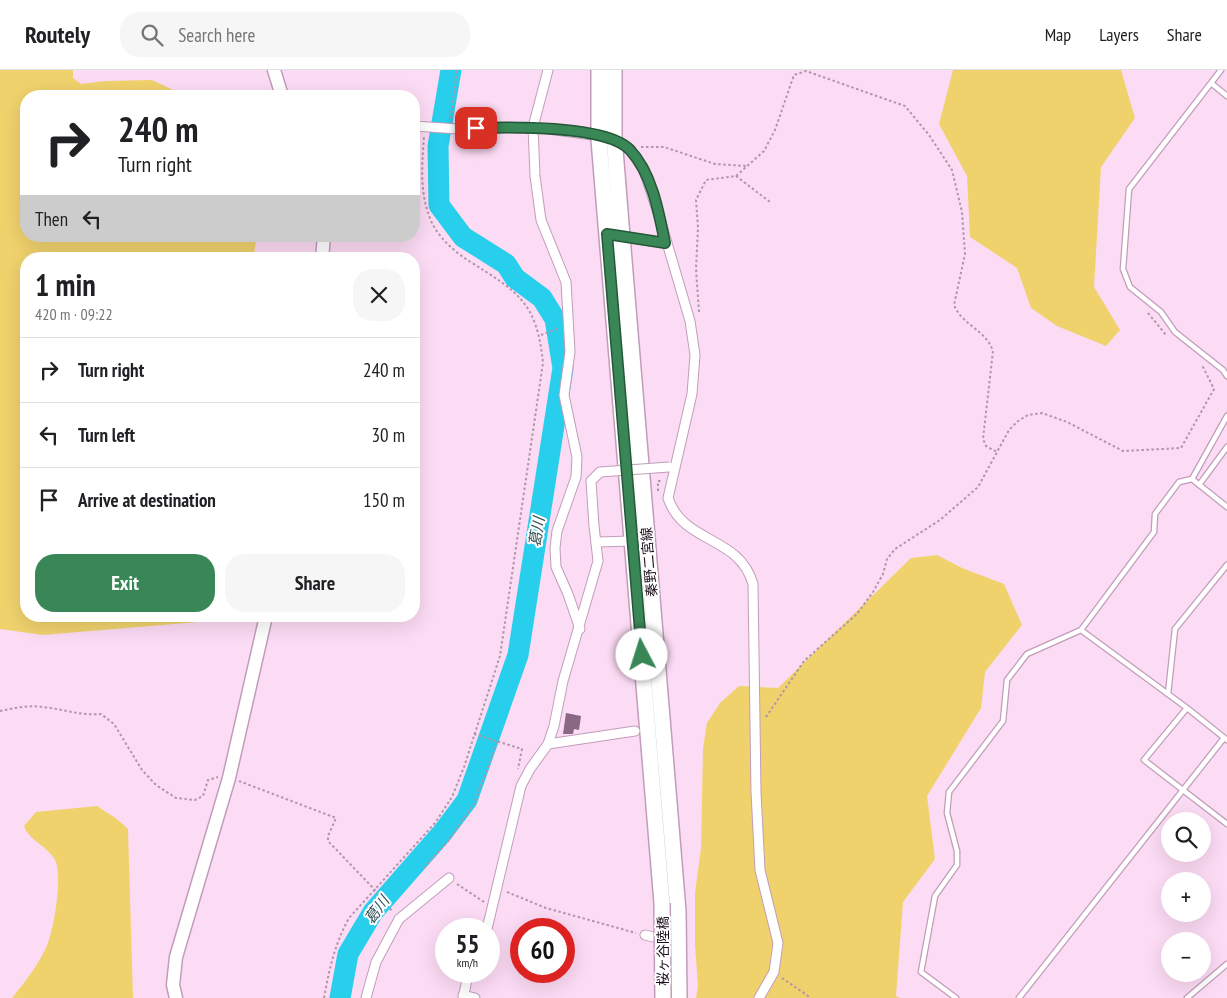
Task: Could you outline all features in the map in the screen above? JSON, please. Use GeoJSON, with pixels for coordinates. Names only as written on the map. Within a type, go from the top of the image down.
{"type":"FeatureCollection","features":[{"type":"Feature","properties":{"kind":"main road"},"geometry":{"type":"LineString","coordinates":[[599,70],[599,131],[613,212]]}},
{"type":"Feature","properties":{"kind":"main road"},"geometry":{"type":"LineString","coordinates":[[613,212],[614,70]]}},
{"type":"Feature","properties":{"kind":"main road","name":"秦野二宮線"},"geometry":{"type":"LineString","coordinates":[[613,212],[632,541],[662,903]]}},
{"type":"Feature","properties":{"kind":"main road","name":"秦野二宮線"},"geometry":{"type":"LineString","coordinates":[[614,235],[678,911]]}},
{"type":"Feature","properties":{"kind":"main road","name":"桜ヶ谷陸橋"},"geometry":{"type":"LineString","coordinates":[[662,903],[663,998]]}},
{"type":"Feature","properties":{"kind":"main road","name":"桜ヶ谷陸橋"},"geometry":{"type":"LineString","coordinates":[[678,911],[679,998]]}},
{"type":"Feature","properties":{"kind":"street"},"geometry":{"type":"LineString","coordinates":[[274,70],[280,90]]}},
{"type":"Feature","properties":{"kind":"street"},"geometry":{"type":"LineString","coordinates":[[548,70],[532,127],[535,176],[541,220],[566,282],[570,352],[564,395],[578,457],[576,476],[557,531],[554,548],[556,567],[580,629]]}},
{"type":"Feature","properties":{"kind":"street"},"geometry":{"type":"LineString","coordinates":[[420,126],[449,128],[532,127],[607,137],[630,149],[644,171],[690,321],[695,355],[692,394],[672,467],[668,498],[672,512],[684,524],[738,556],[749,569],[753,584],[756,792],[760,870],[778,943],[774,972],[759,998]]}},
{"type":"Feature","properties":{"kind":"street"},"geometry":{"type":"LineString","coordinates":[[614,235],[665,243]]}},
{"type":"Feature","properties":{"kind":"street"},"geometry":{"type":"LineString","coordinates":[[490,918],[521,786],[548,744],[563,681],[580,629],[598,561],[591,481],[600,472],[672,467]]}},
{"type":"Feature","properties":{"kind":"street"},"geometry":{"type":"LineString","coordinates":[[597,542],[632,541]]}},
{"type":"Feature","properties":{"kind":"street"},"geometry":{"type":"LineString","coordinates":[[176,998],[173,985],[178,949],[229,778],[265,622]]}},
{"type":"Feature","properties":{"kind":"street"},"geometry":{"type":"LineString","coordinates":[[548,744],[635,731]]}},
{"type":"Feature","properties":{"kind":"street"},"geometry":{"type":"LineString","coordinates":[[366,998],[376,962],[399,919],[449,878]]}},
{"type":"Feature","properties":{"kind":"street"},"geometry":{"type":"LineString","coordinates":[[645,934],[672,941],[670,998]]}},
{"type":"Feature","properties":{"kind":"street"},"geometry":{"type":"LineString","coordinates":[[466,983],[463,996],[475,998]]}},
{"type":"Feature","properties":{"kind":"lane"},"geometry":{"type":"LineString","coordinates":[[1221,70],[1129,189],[1123,269],[1130,287],[1161,312],[1175,332],[1223,370],[1227,376]]}},
{"type":"Feature","properties":{"kind":"lane"},"geometry":{"type":"LineString","coordinates":[[1211,83],[1227,96]]}},
{"type":"Feature","properties":{"kind":"lane"},"geometry":{"type":"LineString","coordinates":[[956,998],[921,972],[935,896],[957,865],[957,851],[947,813],[948,792],[1004,721],[1007,680],[1026,654],[1081,630],[1154,532],[1155,514],[1179,482],[1192,479],[1227,416]]}},
{"type":"Feature","properties":{"kind":"lane"},"geometry":{"type":"LineString","coordinates":[[1199,485],[1227,447]]}},
{"type":"Feature","properties":{"kind":"lane"},"geometry":{"type":"LineString","coordinates":[[1192,479],[1227,508]]}},
{"type":"Feature","properties":{"kind":"lane"},"geometry":{"type":"LineString","coordinates":[[1168,694],[1175,630],[1227,565]]}},
{"type":"Feature","properties":{"kind":"lane"},"geometry":{"type":"LineString","coordinates":[[1018,998],[1182,789],[1226,739],[1081,630]]}},
{"type":"Feature","properties":{"kind":"lane"},"geometry":{"type":"LineString","coordinates":[[1187,708],[1144,760],[1227,824]]}},
{"type":"Feature","properties":{"kind":"lane"},"geometry":{"type":"LineString","coordinates":[[1187,998],[1227,964]]}},
{"type":"Feature","properties":{"kind":"path"},"geometry":{"type":"LineString","coordinates":[[449,128],[452,100],[456,88],[456,70]]}},
{"type":"Feature","properties":{"kind":"path"},"geometry":{"type":"LineString","coordinates":[[699,313],[696,269],[698,228],[696,200],[706,180],[736,176],[764,151],[775,130],[791,79],[800,72],[806,71],[905,106],[929,135],[952,170],[958,191],[965,254],[954,305],[957,313],[989,341],[993,351],[983,439],[986,446],[997,452]]}},
{"type":"Feature","properties":{"kind":"path"},"geometry":{"type":"LineString","coordinates":[[324,998],[328,972],[340,934],[349,918],[436,822],[458,782],[475,735],[493,678],[502,640],[544,363],[541,334],[533,316],[521,297],[459,254],[442,238],[433,224],[423,196],[421,178],[426,126]]}},
{"type":"Feature","properties":{"kind":"path"},"geometry":{"type":"LineString","coordinates":[[630,149],[664,147],[714,164],[746,166]]}},
{"type":"Feature","properties":{"kind":"path"},"geometry":{"type":"LineString","coordinates":[[736,176],[770,202]]}},
{"type":"Feature","properties":{"kind":"path"},"geometry":{"type":"LineString","coordinates":[[1144,308],[1168,337]]}},
{"type":"Feature","properties":{"kind":"path"},"geometry":{"type":"LineString","coordinates":[[541,334],[567,326]]}},
{"type":"Feature","properties":{"kind":"path"},"geometry":{"type":"LineString","coordinates":[[756,731],[804,661],[858,614],[883,574],[886,559],[895,548],[940,520],[978,487],[1009,430],[1018,421],[1028,415],[1042,412],[1067,422],[1124,451],[1181,448],[1214,389],[1202,364]]}},
{"type":"Feature","properties":{"kind":"path"},"geometry":{"type":"LineString","coordinates":[[0,712],[24,706],[43,707],[89,716],[101,714],[114,724],[142,770],[156,785],[176,798],[195,800],[203,796],[208,780],[216,777],[229,778],[336,818],[328,836],[328,841],[375,889],[388,906]]}},
{"type":"Feature","properties":{"kind":"path"},"geometry":{"type":"LineString","coordinates":[[424,868],[449,840],[474,804],[497,743],[475,735]]}},
{"type":"Feature","properties":{"kind":"path"},"geometry":{"type":"LineString","coordinates":[[449,878],[492,907]]}},
{"type":"Feature","properties":{"kind":"path"},"geometry":{"type":"LineString","coordinates":[[497,888],[546,908],[633,932]]}},
{"type":"Feature","properties":{"kind":"path"},"geometry":{"type":"LineString","coordinates":[[782,978],[811,998]]}},
{"type":"Feature","properties":{"kind":"shaded area"},"geometry":{"type":"Polygon","coordinates":[[[0,70],[73,70],[73,78],[81,84],[106,81],[152,80],[173,90],[20,90],[20,242],[256,242],[254,252],[20,252],[20,622],[198,622],[43,635],[0,629],[0,70]]]}},
{"type":"Feature","properties":{"kind":"shaded area"},"geometry":{"type":"Polygon","coordinates":[[[953,70],[1121,70],[1135,118],[1101,167],[1094,287],[1120,330],[1106,346],[1057,326],[1031,308],[1017,268],[970,237],[967,176],[939,124],[953,70]]]}},
{"type":"Feature","properties":{"kind":"shaded area"},"geometry":{"type":"Polygon","coordinates":[[[937,555],[962,568],[1004,584],[1022,625],[985,672],[981,708],[927,796],[935,859],[903,902],[896,996],[900,998],[696,998],[698,986],[695,945],[695,893],[701,848],[703,748],[707,723],[720,703],[739,686],[778,688],[911,558],[937,555]]]}},
{"type":"Feature","properties":{"kind":"shaded area"},"geometry":{"type":"Polygon","coordinates":[[[97,806],[128,829],[133,998],[12,998],[37,965],[48,943],[53,925],[58,889],[55,860],[48,851],[30,836],[24,826],[36,812],[97,806]]]}},
{"type":"Feature","properties":{"kind":"building"},"geometry":{"type":"Polygon","coordinates":[[[566,713],[581,716],[579,730],[574,729],[573,734],[563,734],[566,713]]]}},
{"type":"Feature","properties":{"kind":"waterway","name":"葛川"},"geometry":{"type":"LineString","coordinates":[[340,998],[348,954],[373,912],[443,832],[467,800],[518,655],[563,368],[555,319],[542,298],[515,278],[506,264],[463,237],[439,205],[438,146],[451,70]]}},
{"type":"Feature","properties":{"kind":"route"},"geometry":{"type":"LineString","coordinates":[[476,128],[532,127],[607,137],[630,149],[644,171],[660,219],[665,243],[607,234],[642,655]]}}]}
